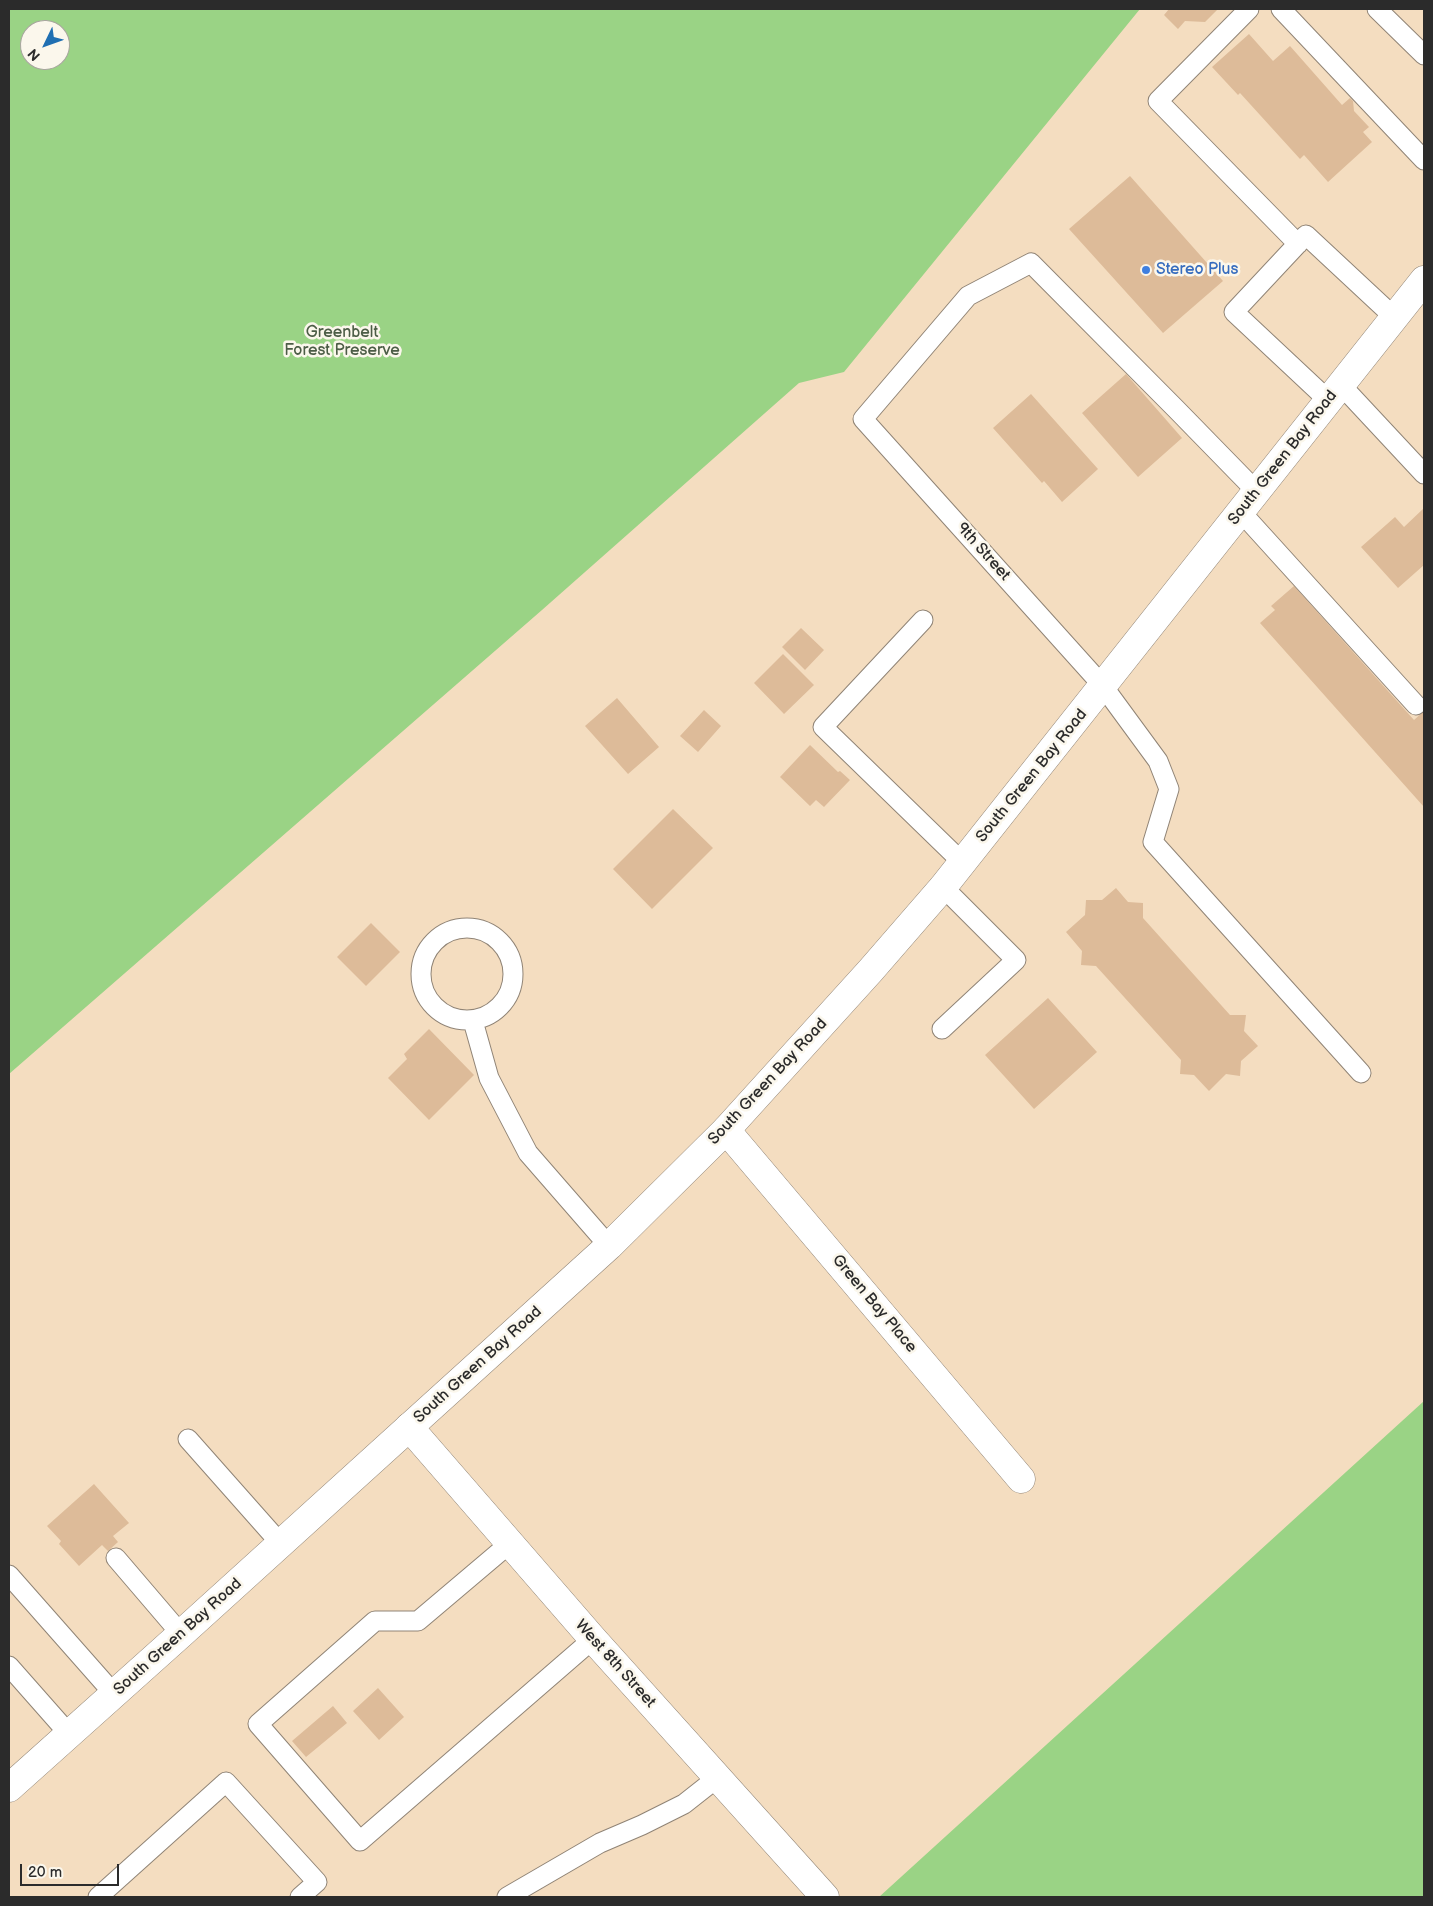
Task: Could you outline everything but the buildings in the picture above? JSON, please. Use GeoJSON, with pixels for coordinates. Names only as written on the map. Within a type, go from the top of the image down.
{"type":"FeatureCollection","features":[{"type":"Feature","properties":{"kind":"main road","name":"South Green Bay Road"},"geometry":{"type":"LineString","coordinates":[[12,1778],[69,1734],[281,1544],[609,1246],[726,1130],[871,970],[943,887],[1424,280]]}},
{"type":"Feature","properties":{"kind":"main road","name":"Green Bay Place"},"geometry":{"type":"LineString","coordinates":[[726,1130],[1021,1479]]}},
{"type":"Feature","properties":{"kind":"main road","name":"West 8th Street"},"geometry":{"type":"LineString","coordinates":[[409,1427],[592,1639],[825,1897]]}},
{"type":"Feature","properties":{"kind":"lane"},"geometry":{"type":"LineString","coordinates":[[1249,9],[1158,100],[1298,244]]}},
{"type":"Feature","properties":{"kind":"lane"},"geometry":{"type":"LineString","coordinates":[[1281,9],[1424,160]]}},
{"type":"Feature","properties":{"kind":"lane"},"geometry":{"type":"LineString","coordinates":[[1377,9],[1424,55]]}},
{"type":"Feature","properties":{"kind":"lane"},"geometry":{"type":"LineString","coordinates":[[1394,317],[1306,235],[1234,312],[1335,393],[1424,474]]}},
{"type":"Feature","properties":{"kind":"lane","name":"9th Street"},"geometry":{"type":"LineString","coordinates":[[1249,502],[1176,409],[1031,263],[968,296],[863,419],[1104,686],[1158,761],[1169,789],[1153,842],[1361,1073]]}},
{"type":"Feature","properties":{"kind":"lane"},"geometry":{"type":"LineString","coordinates":[[1249,502],[1416,705]]}},
{"type":"Feature","properties":{"kind":"lane"},"geometry":{"type":"LineString","coordinates":[[923,620],[823,728],[963,862]]}},
{"type":"Feature","properties":{"kind":"lane"},"geometry":{"type":"LineString","coordinates":[[942,1029],[1016,960],[943,887]]}},
{"type":"Feature","properties":{"kind":"lane"},"geometry":{"type":"LineString","coordinates":[[460,928],[476,928],[492,935],[504,946],[511,960],[513,976],[510,992],[501,1006],[489,1016],[473,1021],[458,1021],[445,1016],[433,1007],[424,995],[420,981],[420,966],[425,952],[434,941],[446,932],[460,928]]}},
{"type":"Feature","properties":{"kind":"lane"},"geometry":{"type":"LineString","coordinates":[[473,1021],[490,1078],[528,1153],[609,1246]]}},
{"type":"Feature","properties":{"kind":"lane"},"geometry":{"type":"LineString","coordinates":[[188,1440],[281,1544]]}},
{"type":"Feature","properties":{"kind":"lane"},"geometry":{"type":"LineString","coordinates":[[509,1544],[418,1621],[375,1621],[258,1724],[360,1841],[592,1639]]}},
{"type":"Feature","properties":{"kind":"lane"},"geometry":{"type":"LineString","coordinates":[[116,1558],[181,1634]]}},
{"type":"Feature","properties":{"kind":"lane"},"geometry":{"type":"LineString","coordinates":[[9,1575],[114,1694]]}},
{"type":"Feature","properties":{"kind":"lane"},"geometry":{"type":"LineString","coordinates":[[9,1666],[69,1734]]}},
{"type":"Feature","properties":{"kind":"lane"},"geometry":{"type":"LineString","coordinates":[[507,1897],[600,1842],[642,1825],[684,1804],[717,1778]]}},
{"type":"Feature","properties":{"kind":"lane"},"geometry":{"type":"LineString","coordinates":[[98,1897],[226,1782],[316,1882],[300,1897]]}},
{"type":"Feature","properties":{"kind":"green space","name":"Greenbelt Forest Preserve"},"geometry":{"type":"Polygon","coordinates":[[[9,9],[1140,9],[844,372],[799,383],[542,610],[9,1074],[9,9]]]}},
{"type":"Feature","properties":{"kind":"green space"},"geometry":{"type":"Polygon","coordinates":[[[1424,1401],[1424,1897],[879,1897],[1424,1401]]]}},
{"type":"Feature","properties":{"kind":"place","name":"Stereo Plus"},"geometry":{"type":"Point","coordinates":[1146,270]}}]}
